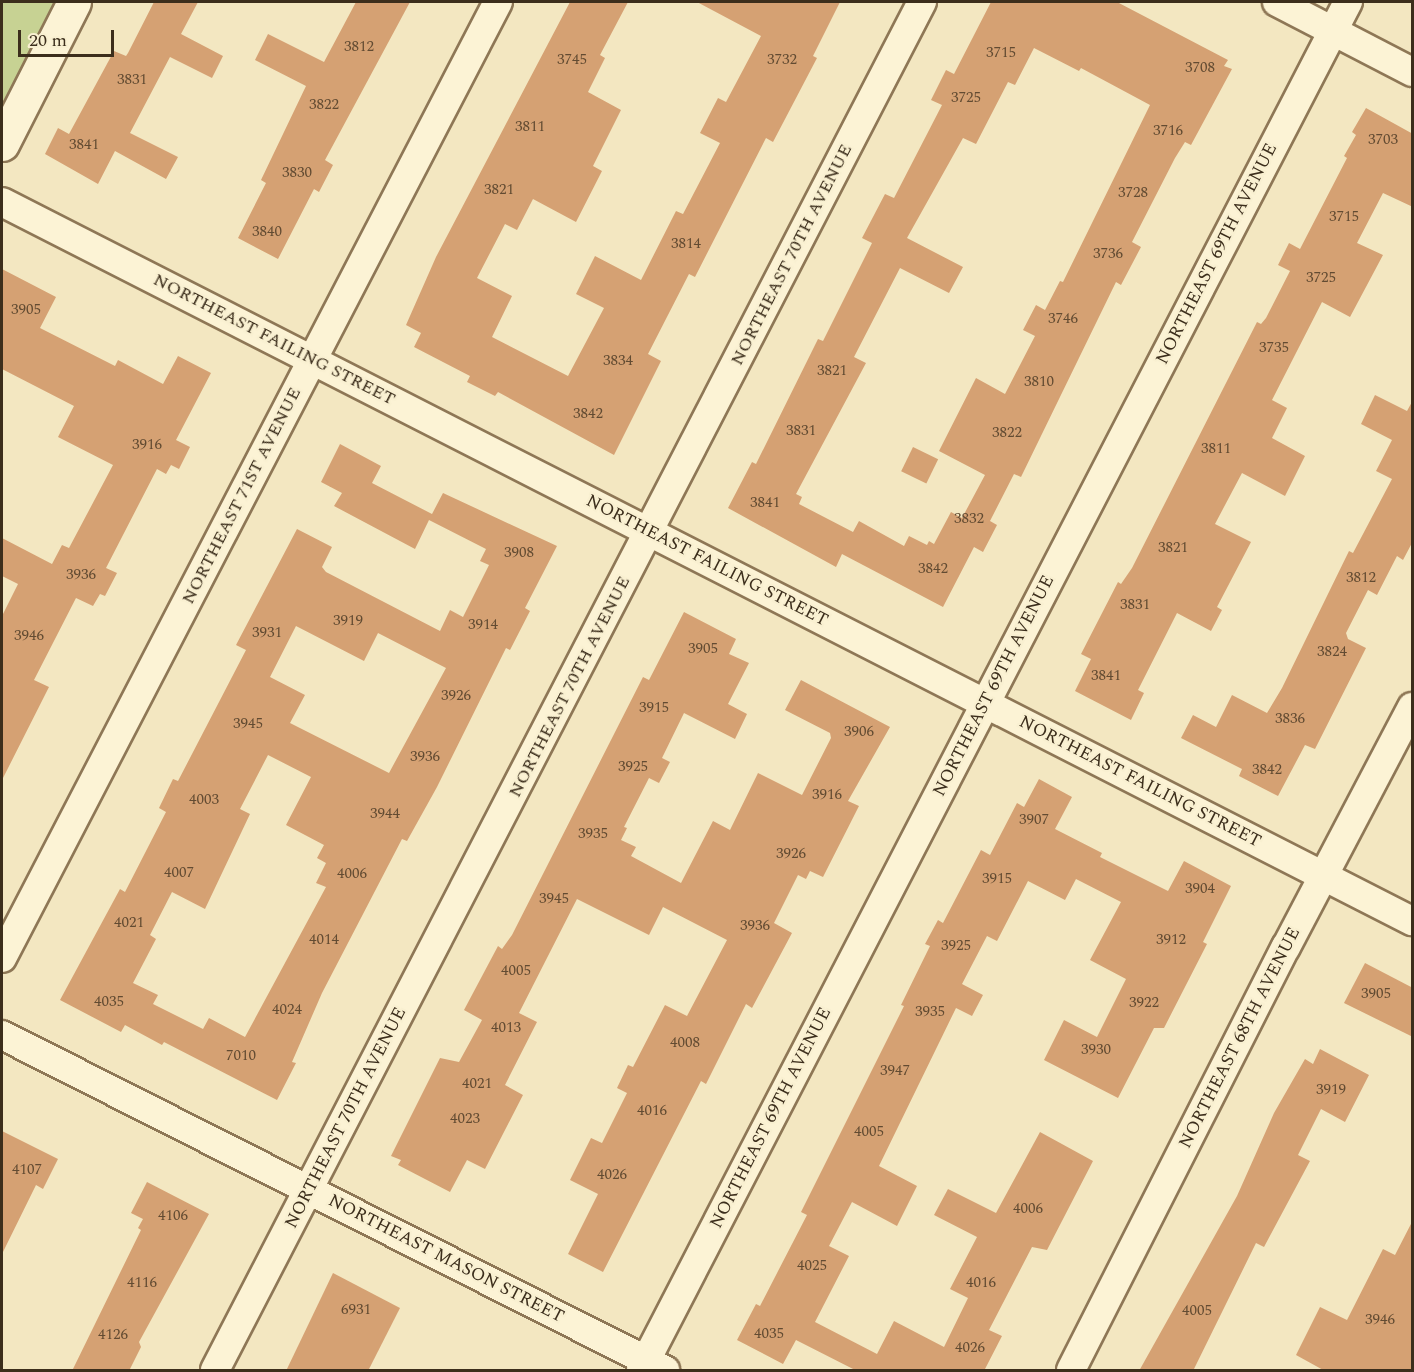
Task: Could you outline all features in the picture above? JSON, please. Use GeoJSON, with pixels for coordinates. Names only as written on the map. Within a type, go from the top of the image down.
{"type":"FeatureCollection","features":[{"type":"Feature","properties":{"kind":"street"},"geometry":{"type":"LineString","coordinates":[[2,144],[74,2]]}},
{"type":"Feature","properties":{"kind":"street","name":"NORTHEAST 71ST AVENUE"},"geometry":{"type":"LineString","coordinates":[[2,958],[498,2]]}},
{"type":"Feature","properties":{"kind":"street","name":"NORTHEAST 70TH AVENUE"},"geometry":{"type":"LineString","coordinates":[[215,1371],[922,2]]}},
{"type":"Feature","properties":{"kind":"street"},"geometry":{"type":"LineString","coordinates":[[1277,2],[1413,72]]}},
{"type":"Feature","properties":{"kind":"street","name":"NORTHEAST 69TH AVENUE"},"geometry":{"type":"LineString","coordinates":[[651,1367],[984,703],[1348,2]]}},
{"type":"Feature","properties":{"kind":"street","name":"NORTHEAST FAILING STREET"},"geometry":{"type":"LineString","coordinates":[[2,202],[1413,921]]}},
{"type":"Feature","properties":{"kind":"street","name":"NORTHEAST 68TH AVENUE"},"geometry":{"type":"LineString","coordinates":[[1071,1371],[1413,707]]}},
{"type":"Feature","properties":{"kind":"street","name":"NORTHEAST MASON STREET"},"geometry":{"type":"LineString","coordinates":[[2,1035],[309,1189],[651,1367]]}},
{"type":"Feature","properties":{"kind":"green space"},"geometry":{"type":"Polygon","coordinates":[[[2,2],[59,2],[2,113],[2,2]]]}},
{"type":"Feature","properties":{"kind":"building"},"geometry":{"type":"Polygon","coordinates":[[[154,2],[198,2],[181,34],[223,56],[212,78],[170,57],[130,133],[178,157],[166,179],[115,151],[98,184],[45,154],[58,128],[69,134],[114,51],[126,56],[154,2]]]}},
{"type":"Feature","properties":{"kind":"building"},"geometry":{"type":"Polygon","coordinates":[[[356,2],[410,2],[325,160],[333,165],[319,192],[314,189],[278,259],[238,238],[266,183],[261,180],[306,86],[255,60],[268,34],[324,62],[356,2]]]}},
{"type":"Feature","properties":{"kind":"building"},"geometry":{"type":"Polygon","coordinates":[[[570,2],[628,2],[600,55],[605,58],[588,92],[621,110],[593,166],[602,171],[576,222],[533,199],[517,230],[505,224],[477,278],[512,296],[492,337],[568,376],[604,308],[576,294],[595,256],[641,280],[676,211],[683,214],[720,143],[700,133],[718,98],[726,102],[761,36],[697,2],[840,2],[813,56],[817,58],[773,142],[766,138],[695,277],[689,274],[648,354],[661,361],[614,455],[498,392],[495,396],[467,382],[470,376],[414,347],[421,333],[406,325],[436,257],[570,2]]]}},
{"type":"Feature","properties":{"kind":"building"},"geometry":{"type":"Polygon","coordinates":[[[991,2],[1117,2],[1228,60],[1224,66],[1232,69],[1191,145],[1185,142],[1175,158],[1132,242],[1141,247],[1121,285],[1116,282],[1021,477],[1014,474],[990,521],[997,525],[983,552],[974,547],[943,607],[842,554],[836,567],[728,508],[752,462],[756,464],[818,339],[823,341],[872,243],[862,238],[885,194],[894,198],[942,105],[931,100],[946,70],[954,74],[991,2]],[[1034,48],[1015,85],[1008,82],[976,144],[963,138],[907,238],[963,267],[949,293],[900,268],[854,357],[866,363],[796,494],[802,497],[799,504],[853,532],[859,521],[904,546],[909,536],[927,545],[929,541],[934,544],[951,512],[962,518],[985,475],[939,451],[976,378],[1005,394],[1035,336],[1023,330],[1036,305],[1045,310],[1060,281],[1063,282],[1150,105],[1081,68],[1079,71],[1034,48]]]}},
{"type":"Feature","properties":{"kind":"building"},"geometry":{"type":"Polygon","coordinates":[[[1366,108],[1413,134],[1413,207],[1383,193],[1357,243],[1383,255],[1350,317],[1322,302],[1272,400],[1287,408],[1272,438],[1305,456],[1285,496],[1242,473],[1215,524],[1251,542],[1217,607],[1222,610],[1211,631],[1177,613],[1138,690],[1144,693],[1131,720],[1075,691],[1091,659],[1081,654],[1118,582],[1121,584],[1132,568],[1257,322],[1261,324],[1266,318],[1290,271],[1278,265],[1289,243],[1300,249],[1347,158],[1344,156],[1356,135],[1352,132],[1366,108]]]}},
{"type":"Feature","properties":{"kind":"building"},"geometry":{"type":"Polygon","coordinates":[[[2,269],[56,297],[40,328],[115,366],[118,360],[163,384],[178,356],[211,373],[176,440],[190,447],[179,469],[171,465],[166,474],[157,469],[106,568],[117,573],[105,596],[100,594],[93,606],[76,598],[34,680],[49,687],[2,780],[2,616],[18,584],[2,576],[2,538],[52,564],[62,545],[69,548],[113,465],[58,437],[74,406],[2,369],[2,269]]]}},
{"type":"Feature","properties":{"kind":"building"},"geometry":{"type":"Polygon","coordinates":[[[1375,395],[1407,411],[1413,400],[1413,541],[1403,560],[1397,556],[1377,595],[1368,590],[1346,633],[1348,639],[1366,648],[1315,749],[1305,745],[1278,796],[1239,776],[1242,769],[1181,738],[1193,715],[1216,727],[1232,695],[1267,713],[1282,688],[1349,551],[1353,553],[1392,479],[1376,471],[1392,440],[1361,424],[1375,395]]]}},
{"type":"Feature","properties":{"kind":"building"},"geometry":{"type":"Polygon","coordinates":[[[340,444],[381,466],[372,483],[432,514],[443,493],[557,546],[525,608],[530,611],[510,650],[506,648],[437,787],[407,841],[402,839],[322,993],[292,1062],[296,1063],[277,1100],[164,1042],[162,1045],[125,1025],[121,1032],[60,1000],[120,889],[125,892],[166,812],[159,808],[173,779],[178,781],[246,650],[236,645],[297,529],[332,547],[322,567],[326,572],[440,631],[450,610],[463,617],[489,565],[480,561],[486,549],[429,520],[415,549],[334,506],[342,493],[321,482],[340,444]],[[296,626],[270,677],[305,695],[290,723],[389,773],[446,668],[378,633],[364,661],[296,626]],[[268,755],[240,809],[250,814],[205,909],[172,892],[150,935],[156,939],[133,983],[158,995],[153,1004],[203,1029],[209,1018],[245,1037],[326,887],[316,883],[326,863],[317,858],[324,845],[286,825],[311,777],[268,755]]]}},
{"type":"Feature","properties":{"kind":"building"},"geometry":{"type":"Polygon","coordinates":[[[913,447],[938,459],[926,484],[901,471],[913,447]]]}},
{"type":"Feature","properties":{"kind":"building"},"geometry":{"type":"Polygon","coordinates":[[[684,612],[736,639],[729,654],[749,663],[728,704],[747,714],[735,739],[684,713],[662,758],[670,762],[659,783],[649,778],[624,827],[627,828],[621,840],[636,847],[631,856],[681,883],[713,821],[730,830],[758,773],[802,795],[831,738],[830,733],[785,710],[801,680],[890,727],[848,801],[859,806],[823,877],[810,871],[806,879],[798,875],[774,923],[792,933],[752,1008],[746,1004],[706,1084],[701,1081],[603,1272],[568,1254],[598,1194],[570,1180],[591,1138],[602,1143],[627,1093],[617,1088],[628,1065],[633,1067],[665,1005],[687,1016],[727,940],[663,907],[649,935],[577,899],[519,1013],[537,1022],[505,1085],[523,1095],[485,1169],[467,1160],[450,1192],[398,1165],[401,1160],[391,1156],[440,1058],[459,1062],[482,1020],[464,1010],[498,946],[502,949],[512,935],[643,677],[649,680],[684,612]]]}},
{"type":"Feature","properties":{"kind":"building"},"geometry":{"type":"Polygon","coordinates":[[[1039,779],[1072,797],[1055,829],[1102,853],[1100,857],[1168,891],[1184,861],[1231,886],[1203,942],[1207,944],[1164,1028],[1154,1028],[1118,1098],[1044,1060],[1064,1020],[1097,1037],[1126,979],[1090,960],[1121,902],[1076,879],[1065,900],[1028,881],[997,941],[987,936],[962,984],[983,995],[972,1016],[956,1008],[879,1166],[917,1186],[897,1226],[852,1202],[829,1246],[849,1256],[815,1322],[877,1354],[894,1321],[944,1347],[968,1298],[950,1289],[977,1237],[934,1215],[948,1189],[996,1213],[1040,1132],[1093,1161],[1047,1250],[1032,1247],[989,1330],[1002,1336],[985,1369],[988,1371],[857,1371],[796,1340],[783,1364],[737,1340],[756,1304],[760,1306],[807,1215],[801,1212],[904,1006],[901,1005],[930,946],[925,944],[938,920],[943,923],[981,850],[990,855],[1017,803],[1024,807],[1039,779]]]}},
{"type":"Feature","properties":{"kind":"building"},"geometry":{"type":"Polygon","coordinates":[[[1365,963],[1413,988],[1413,1037],[1344,1003],[1365,963]]]}},
{"type":"Feature","properties":{"kind":"building"},"geometry":{"type":"Polygon","coordinates":[[[1320,1049],[1369,1075],[1345,1122],[1321,1109],[1298,1155],[1310,1161],[1264,1247],[1256,1243],[1193,1371],[1139,1371],[1237,1196],[1274,1113],[1305,1059],[1313,1064],[1320,1049]]]}},
{"type":"Feature","properties":{"kind":"building"},"geometry":{"type":"Polygon","coordinates":[[[2,1131],[58,1159],[43,1189],[36,1185],[2,1254],[2,1131]]]}},
{"type":"Feature","properties":{"kind":"building"},"geometry":{"type":"Polygon","coordinates":[[[147,1182],[209,1214],[139,1342],[141,1347],[129,1371],[72,1371],[141,1230],[138,1228],[143,1219],[131,1213],[147,1182]]]}},
{"type":"Feature","properties":{"kind":"building"},"geometry":{"type":"Polygon","coordinates":[[[1413,1220],[1413,1371],[1325,1371],[1296,1355],[1320,1307],[1347,1320],[1383,1249],[1395,1255],[1413,1220]]]}},
{"type":"Feature","properties":{"kind":"building"},"geometry":{"type":"Polygon","coordinates":[[[333,1273],[400,1308],[368,1371],[286,1371],[333,1273]]]}}]}
